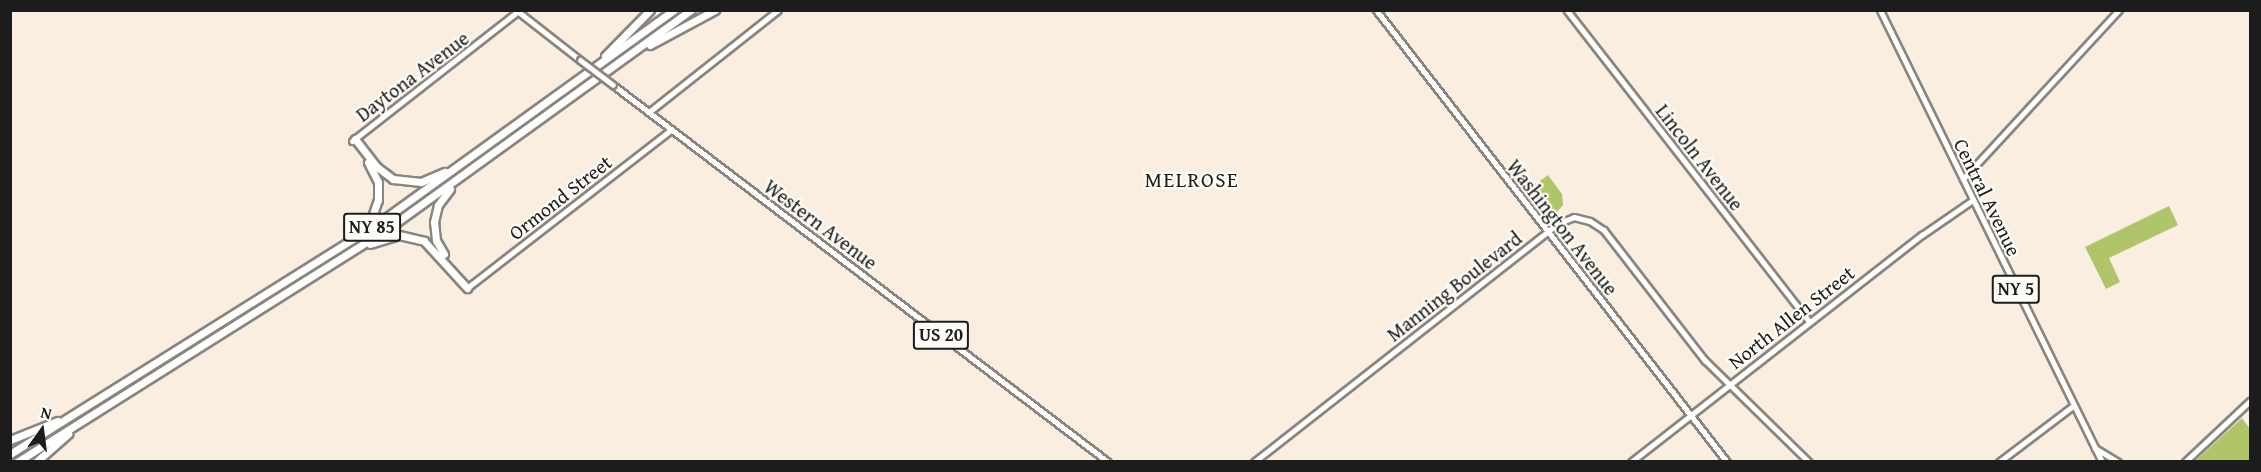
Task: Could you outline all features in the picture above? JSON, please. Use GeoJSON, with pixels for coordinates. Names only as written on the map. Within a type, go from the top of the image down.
{"type":"FeatureCollection","features":[{"type":"Feature","properties":{"kind":"highway"},"geometry":{"type":"LineString","coordinates":[[570,86],[650,10]]}},
{"type":"Feature","properties":{"kind":"highway","name":"NY 85"},"geometry":{"type":"LineString","coordinates":[[10,454],[321,259],[481,150],[674,10]]}},
{"type":"Feature","properties":{"kind":"highway","name":"NY 85"},"geometry":{"type":"LineString","coordinates":[[17,462],[327,267],[486,159],[691,10]]}},
{"type":"Feature","properties":{"kind":"highway"},"geometry":{"type":"LineString","coordinates":[[609,69],[716,10]]}},
{"type":"Feature","properties":{"kind":"highway"},"geometry":{"type":"LineString","coordinates":[[353,140],[382,172],[407,182],[434,177],[481,150]]}},
{"type":"Feature","properties":{"kind":"highway"},"geometry":{"type":"LineString","coordinates":[[321,259],[365,226],[377,206],[376,176],[353,140]]}},
{"type":"Feature","properties":{"kind":"highway"},"geometry":{"type":"LineString","coordinates":[[467,288],[439,247],[434,222],[444,195],[486,159]]}},
{"type":"Feature","properties":{"kind":"highway"},"geometry":{"type":"LineString","coordinates":[[327,267],[380,240],[412,237],[435,249],[467,288]]}},
{"type":"Feature","properties":{"kind":"highway"},"geometry":{"type":"LineString","coordinates":[[10,440],[94,402]]}},
{"type":"Feature","properties":{"kind":"highway"},"geometry":{"type":"LineString","coordinates":[[36,462],[108,405]]}},
{"type":"Feature","properties":{"kind":"main road","name":"Washington Avenue"},"geometry":{"type":"LineString","coordinates":[[1376,10],[1727,462]]}},
{"type":"Feature","properties":{"kind":"main road","name":"Central Avenue"},"geometry":{"type":"LineString","coordinates":[[1880,10],[2102,462]]}},
{"type":"Feature","properties":{"kind":"main road","name":"Western Avenue"},"geometry":{"type":"LineString","coordinates":[[517,11],[1108,462]]}},
{"type":"Feature","properties":{"kind":"main road","name":"Daytona Avenue"},"geometry":{"type":"LineString","coordinates":[[353,140],[517,11]]}},
{"type":"Feature","properties":{"kind":"main road","name":"Ormond Street"},"geometry":{"type":"LineString","coordinates":[[467,288],[672,129]]}},
{"type":"Feature","properties":{"kind":"street"},"geometry":{"type":"LineString","coordinates":[[649,112],[778,10]]}},
{"type":"Feature","properties":{"kind":"street","name":"Lincoln Avenue"},"geometry":{"type":"LineString","coordinates":[[1566,10],[1810,322]]}},
{"type":"Feature","properties":{"kind":"street"},"geometry":{"type":"LineString","coordinates":[[1963,179],[2119,10]]}},
{"type":"Feature","properties":{"kind":"street","name":"North Allen Street"},"geometry":{"type":"LineString","coordinates":[[1631,462],[1922,235],[1973,200]]}},
{"type":"Feature","properties":{"kind":"street","name":"Manning Boulevard"},"geometry":{"type":"LineString","coordinates":[[1254,462],[1547,231],[1571,217],[1600,226],[1729,385],[1809,462]]}},
{"type":"Feature","properties":{"kind":"street"},"geometry":{"type":"LineString","coordinates":[[2185,462],[2250,401]]}},
{"type":"Feature","properties":{"kind":"street"},"geometry":{"type":"LineString","coordinates":[[1999,462],[2073,406]]}},
{"type":"Feature","properties":{"kind":"street"},"geometry":{"type":"LineString","coordinates":[[2094,448],[2118,462]]}},
{"type":"Feature","properties":{"kind":"green space"},"geometry":{"type":"Polygon","coordinates":[[[1548,175],[1562,194],[1563,205],[1550,220],[1528,190],[1548,175]]]}},
{"type":"Feature","properties":{"kind":"green space"},"geometry":{"type":"Polygon","coordinates":[[[2169,206],[2178,225],[2109,258],[2120,282],[2106,289],[2085,247],[2169,206]]]}},
{"type":"Feature","properties":{"kind":"green space"},"geometry":{"type":"Polygon","coordinates":[[[2242,418],[2250,429],[2250,461],[2195,461],[2242,418]]]}},
{"type":"Feature","properties":{"kind":"district","name":"MELROSE"},"geometry":{"type":"Point","coordinates":[1192,180]}}]}
